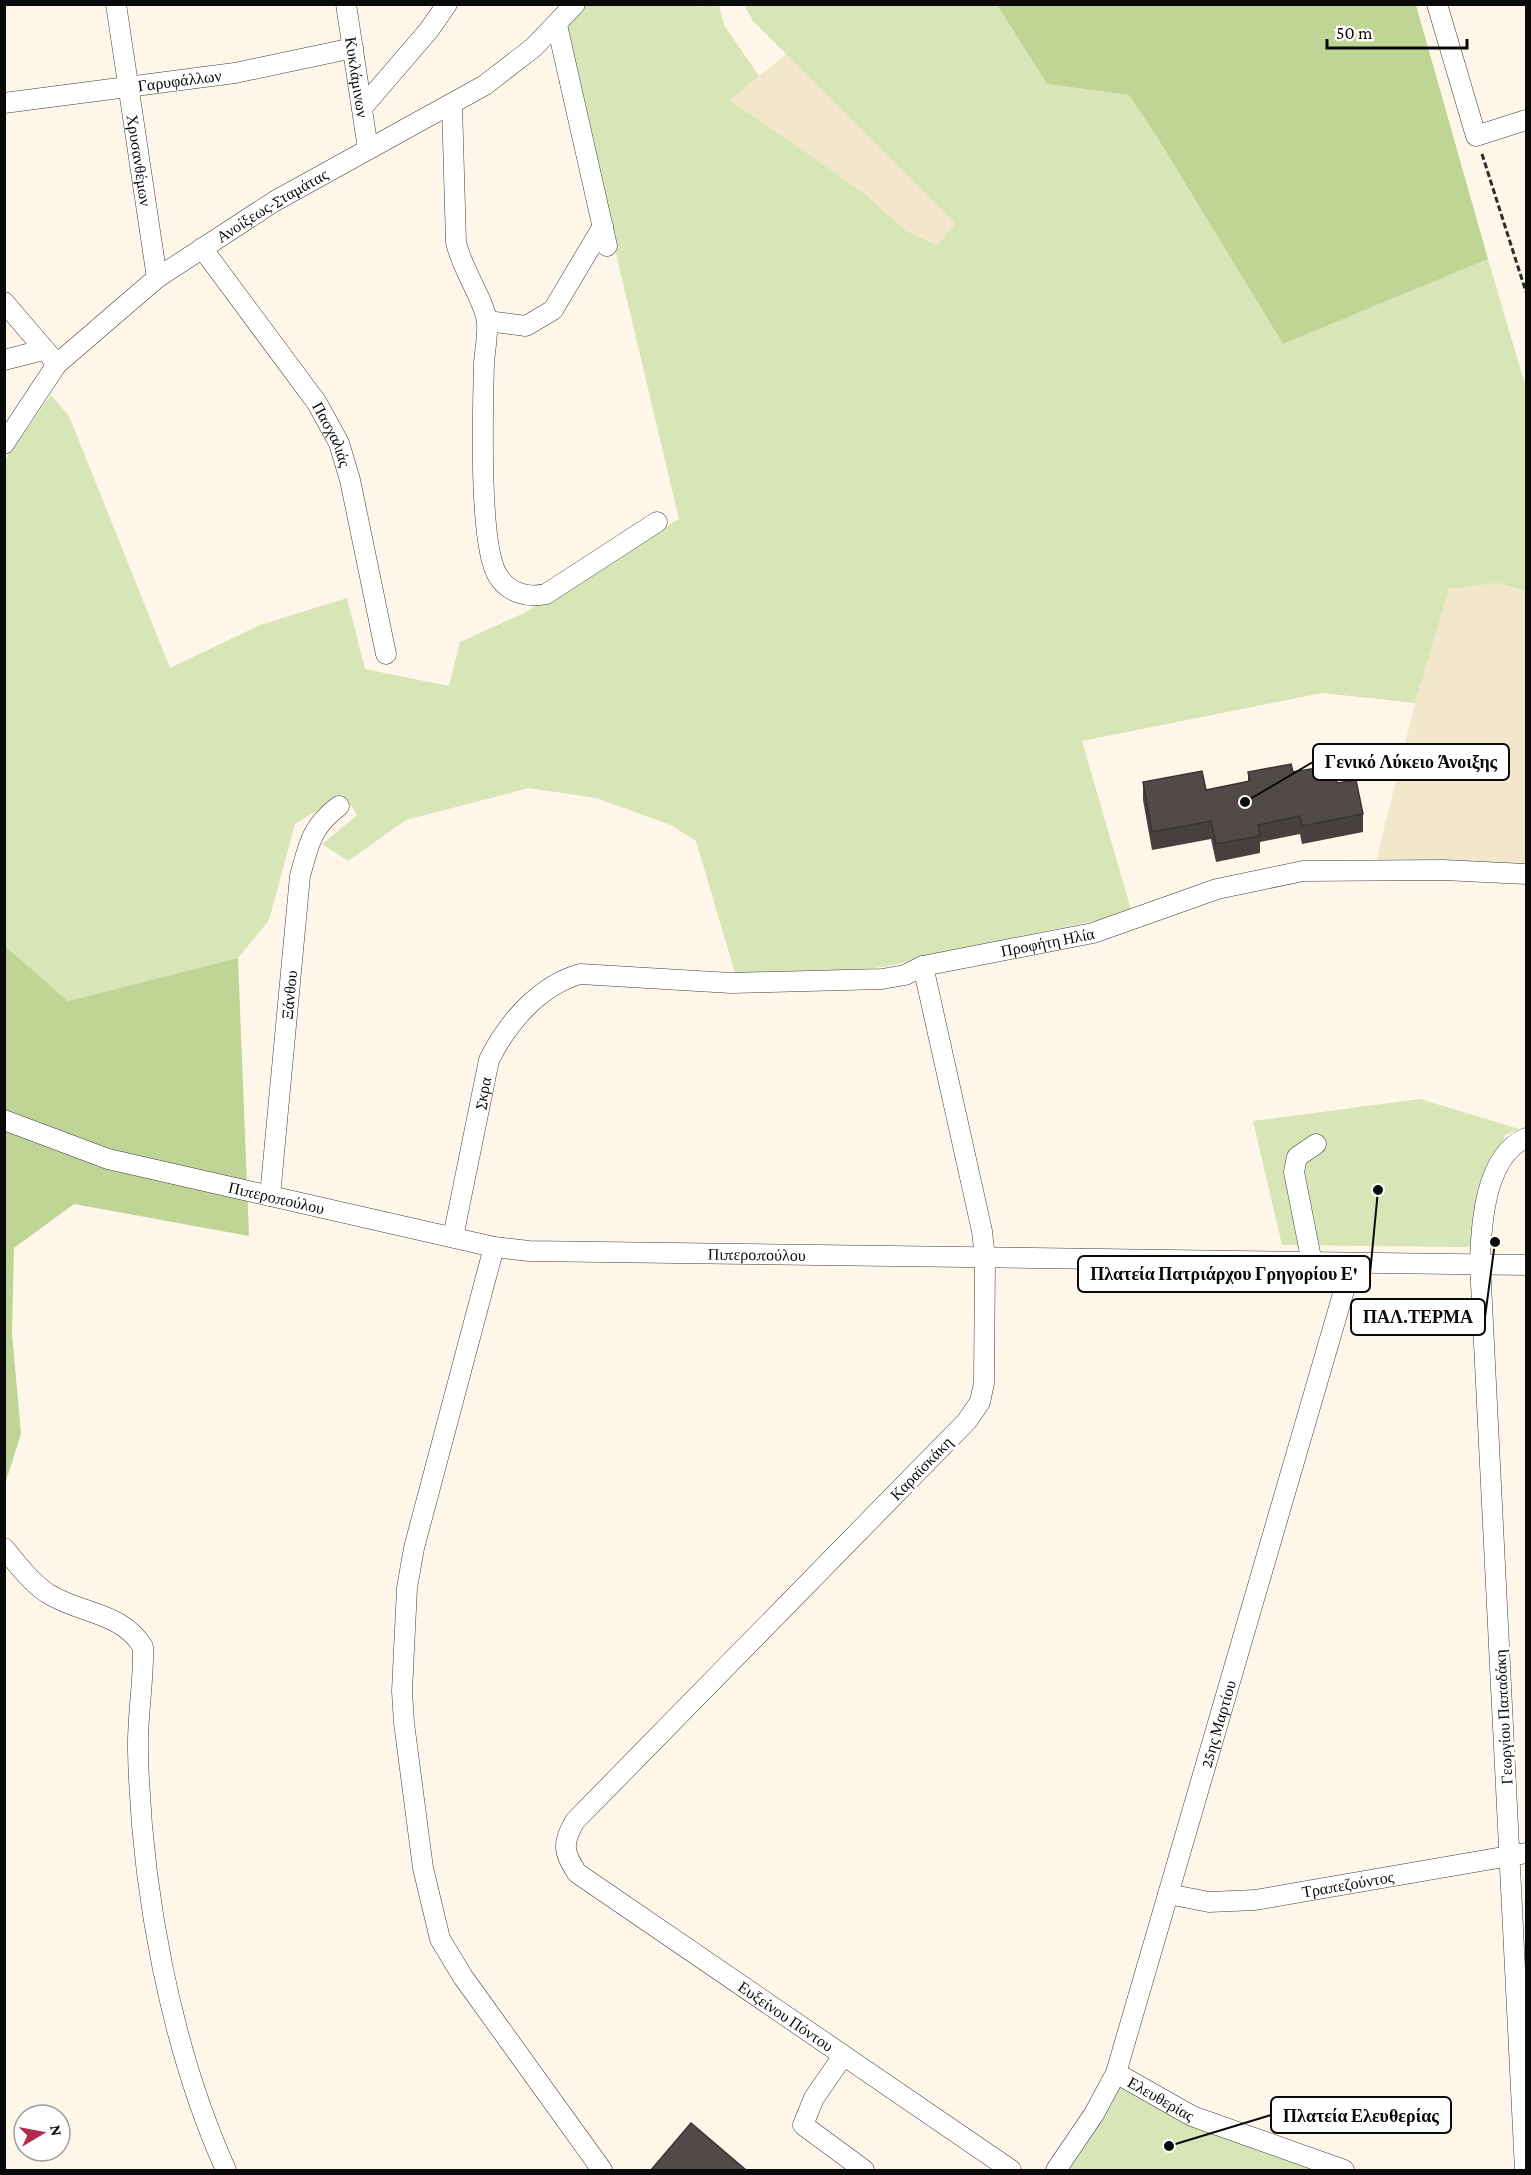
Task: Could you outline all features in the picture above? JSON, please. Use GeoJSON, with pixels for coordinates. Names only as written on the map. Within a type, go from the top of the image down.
{"type":"FeatureCollection","features":[{"type":"Feature","properties":{"kind":"street","name":"Χρυσανθέμων"},"geometry":{"type":"LineString","coordinates":[[116,4],[157,278]]}},
{"type":"Feature","properties":{"kind":"street","name":"Κυκλάμινων"},"geometry":{"type":"LineString","coordinates":[[346,4],[368,149]]}},
{"type":"Feature","properties":{"kind":"street"},"geometry":{"type":"LineString","coordinates":[[362,108],[429,30],[447,4]]}},
{"type":"Feature","properties":{"kind":"street","name":"Ανοίξεως-Σταμάτας"},"geometry":{"type":"LineString","coordinates":[[4,444],[57,364],[157,278],[275,201],[452,105],[508,69],[556,25],[575,4]]}},
{"type":"Feature","properties":{"kind":"street"},"geometry":{"type":"LineString","coordinates":[[1437,4],[1476,136],[1527,120]]}},
{"type":"Feature","properties":{"kind":"street"},"geometry":{"type":"LineString","coordinates":[[487,321],[526,326],[553,310],[605,236],[556,25]]}},
{"type":"Feature","properties":{"kind":"street","name":"Γαρυφάλλων"},"geometry":{"type":"LineString","coordinates":[[4,103],[129,88],[248,70],[352,48]]}},
{"type":"Feature","properties":{"kind":"street"},"geometry":{"type":"LineString","coordinates":[[452,105],[456,242],[459,256],[487,321],[484,362],[486,514],[494,566],[500,578],[518,593],[536,596],[549,593],[657,522]]}},
{"type":"Feature","properties":{"kind":"street","name":"Πασχαλιάς"},"geometry":{"type":"LineString","coordinates":[[202,248],[317,403],[339,443],[350,480],[386,654]]}},
{"type":"Feature","properties":{"kind":"street"},"geometry":{"type":"LineString","coordinates":[[4,302],[57,364]]}},
{"type":"Feature","properties":{"kind":"street"},"geometry":{"type":"LineString","coordinates":[[4,360],[43,350]]}},
{"type":"Feature","properties":{"kind":"street","name":"Ξάνθου"},"geometry":{"type":"LineString","coordinates":[[270,1196],[300,876],[312,834],[324,817],[339,806]]}},
{"type":"Feature","properties":{"kind":"street","name":"Προφήτη Ηλία"},"geometry":{"type":"LineString","coordinates":[[565,979],[580,974],[731,983],[882,979],[905,975],[923,966],[1093,933],[1217,889],[1303,871],[1443,870],[1527,874]]}},
{"type":"Feature","properties":{"kind":"street","name":"Καραϊσκάκη"},"geometry":{"type":"LineString","coordinates":[[566,1857],[566,1837],[575,1821],[968,1421],[980,1402],[984,1383],[985,1259],[982,1231],[923,966]]}},
{"type":"Feature","properties":{"kind":"street","name":"Σκρα"},"geometry":{"type":"LineString","coordinates":[[453,1237],[489,1060],[499,1040],[543,990],[565,979]]}},
{"type":"Feature","properties":{"kind":"street","name":"Πιπεροπούλου"},"geometry":{"type":"LineString","coordinates":[[4,1120],[108,1159],[494,1247],[530,1251],[1527,1265]]}},
{"type":"Feature","properties":{"kind":"street","name":"Γεωργίου Παπαδάκη"},"geometry":{"type":"LineString","coordinates":[[1525,2170],[1518,1854],[1480,1263],[1482,1227],[1496,1174],[1512,1144],[1527,1138]]}},
{"type":"Feature","properties":{"kind":"street"},"geometry":{"type":"LineString","coordinates":[[1312,1263],[1294,1172],[1297,1156],[1316,1144]]}},
{"type":"Feature","properties":{"kind":"street"},"geometry":{"type":"LineString","coordinates":[[494,1247],[414,1548],[407,1588],[403,1669],[405,1732],[423,1868],[440,1939],[463,1977],[602,2170]]}},
{"type":"Feature","properties":{"kind":"street","name":"25ης Μαρτίου"},"geometry":{"type":"LineString","coordinates":[[1056,2170],[1094,2114],[1116,2073],[1352,1263]]}},
{"type":"Feature","properties":{"kind":"street"},"geometry":{"type":"LineString","coordinates":[[4,1548],[25,1574],[48,1593],[116,1620],[134,1632],[143,1647],[138,1752],[151,1886],[171,2007],[192,2085],[226,2170]]}},
{"type":"Feature","properties":{"kind":"street","name":"Τραπεζούντος"},"geometry":{"type":"LineString","coordinates":[[1168,1894],[1209,1902],[1255,1900],[1518,1854]]}},
{"type":"Feature","properties":{"kind":"street","name":"Ευξείνου Πόντου"},"geometry":{"type":"LineString","coordinates":[[566,1857],[577,1873],[1011,2170]]}},
{"type":"Feature","properties":{"kind":"street"},"geometry":{"type":"LineString","coordinates":[[843,2056],[814,2098],[803,2125],[864,2170]]}},
{"type":"Feature","properties":{"kind":"street","name":"Ελευθερίας"},"geometry":{"type":"LineString","coordinates":[[1116,2073],[1192,2116],[1344,2170]]}},
{"type":"Feature","properties":{"kind":"path"},"geometry":{"type":"LineString","coordinates":[[1476,136],[1527,292]]}},
{"type":"Feature","properties":{"kind":"shaded area"},"geometry":{"type":"Polygon","coordinates":[[[786,54],[957,224],[937,245],[906,231],[864,193],[730,100],[786,54]]]}},
{"type":"Feature","properties":{"kind":"shaded area"},"geometry":{"type":"Polygon","coordinates":[[[1498,583],[1526,591],[1526,866],[1376,862],[1415,703],[1449,589],[1498,583]]]}},
{"type":"Feature","properties":{"kind":"green space"},"geometry":{"type":"Polygon","coordinates":[[[693,4],[698,7],[719,5],[724,25],[759,76],[730,100],[864,193],[906,231],[937,245],[956,224],[753,21],[744,5],[997,5],[1047,84],[1129,95],[1283,344],[1488,259],[1526,388],[1526,591],[1498,583],[1449,589],[1415,703],[1322,693],[1082,741],[1132,913],[880,967],[832,972],[735,973],[696,841],[671,825],[596,798],[529,788],[406,820],[348,861],[322,844],[357,815],[343,794],[295,824],[269,920],[238,958],[68,1001],[5,946],[5,460],[51,395],[69,416],[170,668],[260,625],[347,598],[365,669],[449,686],[460,642],[524,613],[679,519],[562,26],[585,5],[693,4]]]}},
{"type":"Feature","properties":{"kind":"green space"},"geometry":{"type":"Polygon","coordinates":[[[997,5],[1416,5],[1488,259],[1283,344],[1129,95],[1047,84],[997,5]]]}},
{"type":"Feature","properties":{"kind":"green space"},"geometry":{"type":"Polygon","coordinates":[[[5,946],[68,1001],[238,958],[249,1236],[74,1204],[14,1248],[12,1333],[21,1434],[5,1484],[5,946]]]}},
{"type":"Feature","properties":{"kind":"green space"},"geometry":{"type":"Polygon","coordinates":[[[1420,1099],[1519,1129],[1505,1135],[1469,1247],[1282,1245],[1253,1121],[1420,1099]]]}},
{"type":"Feature","properties":{"kind":"green space"},"geometry":{"type":"Polygon","coordinates":[[[1119,2082],[1328,2170],[1067,2170],[1119,2082]]]}},
{"type":"Feature","properties":{"kind":"building"},"geometry":{"type":"Polygon","coordinates":[[[1291,764],[1293,772],[1334,765],[1337,783],[1356,780],[1363,814],[1302,826],[1300,816],[1258,825],[1260,836],[1216,844],[1211,821],[1152,832],[1143,782],[1202,771],[1206,790],[1250,781],[1248,772],[1291,764]]]}},
{"type":"Feature","properties":{"kind":"building"},"geometry":{"type":"Polygon","coordinates":[[[691,2123],[746,2170],[651,2170],[691,2123]]]}},
{"type":"Feature","properties":{"kind":"place","name":"Γενικό Λύκειο Άνοιξης"},"geometry":{"type":"Point","coordinates":[1245,802]}},
{"type":"Feature","properties":{"kind":"place","name":"Πλατεία Πατριάρχου Γρηγορίου Ε'"},"geometry":{"type":"Point","coordinates":[1378,1190]}},
{"type":"Feature","properties":{"kind":"place","name":"ΠΑΛ.ΤΕΡΜΑ"},"geometry":{"type":"Point","coordinates":[1495,1242]}},
{"type":"Feature","properties":{"kind":"place","name":"Πλατεία Ελευθερίας"},"geometry":{"type":"Point","coordinates":[1169,2146]}}]}
